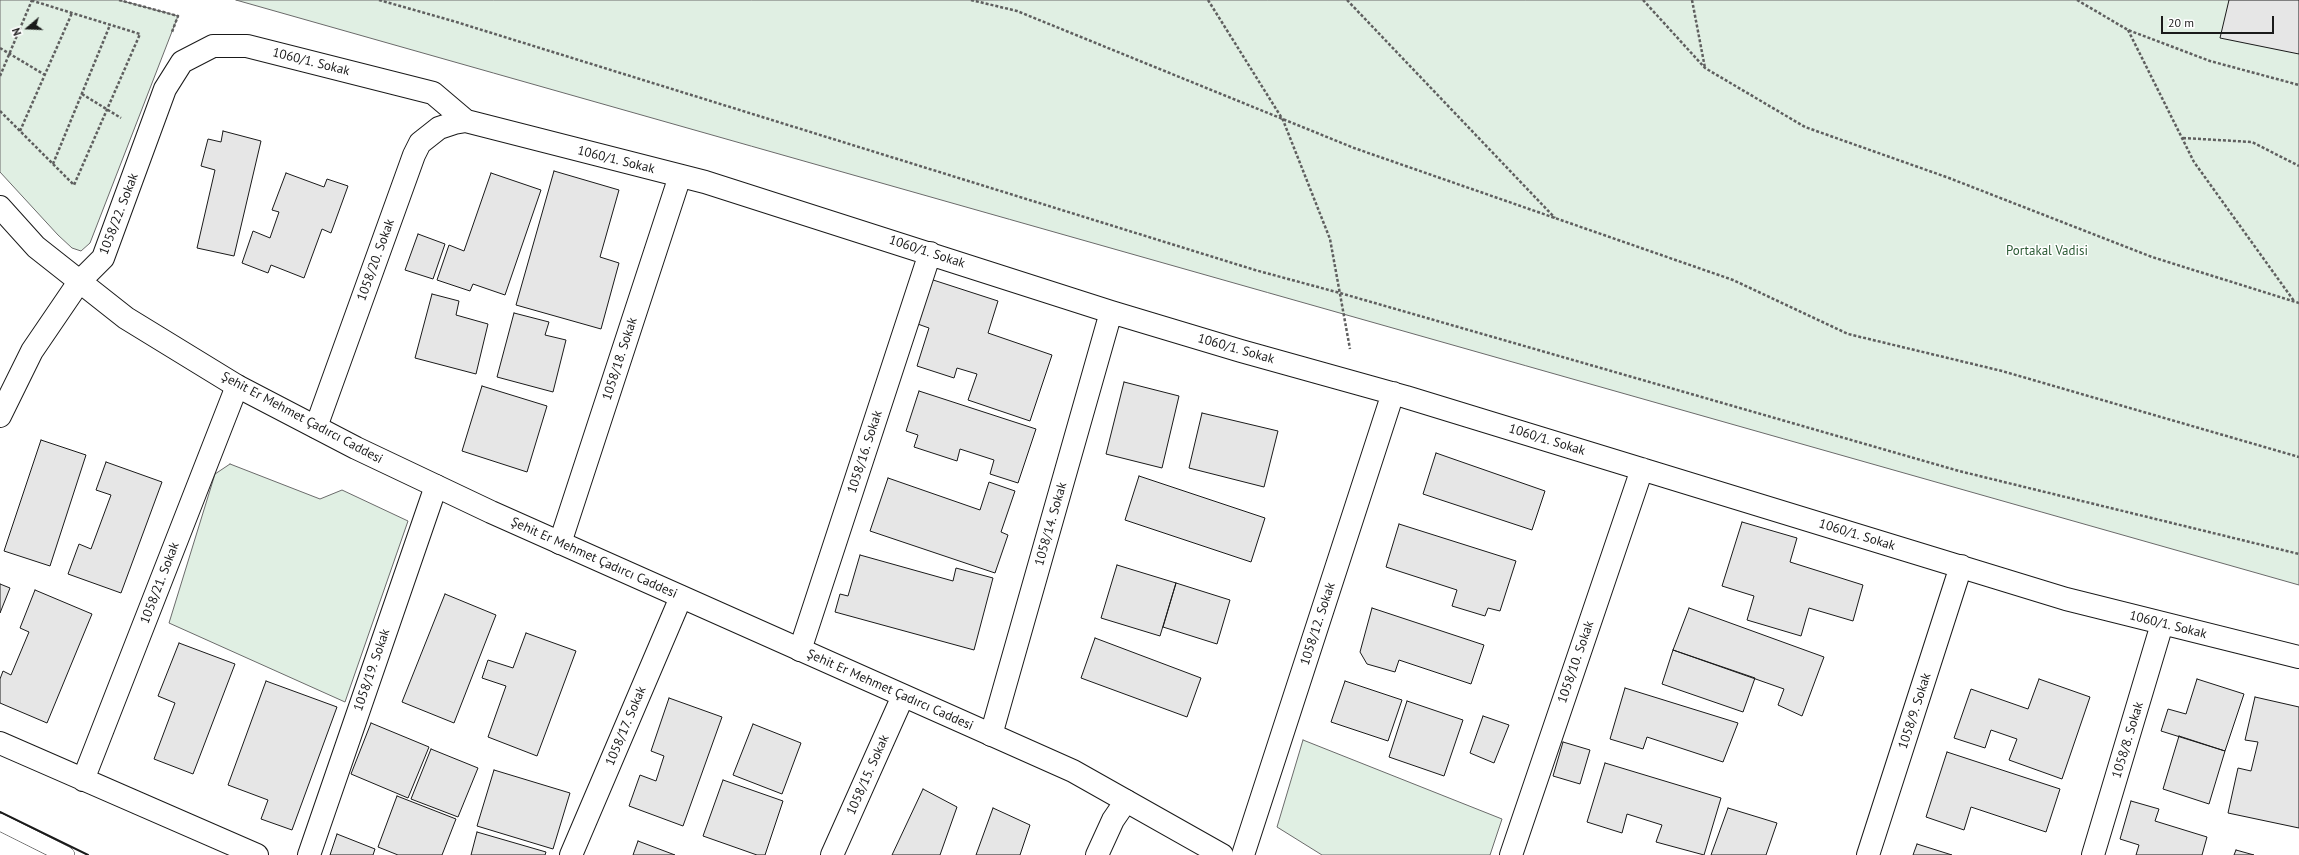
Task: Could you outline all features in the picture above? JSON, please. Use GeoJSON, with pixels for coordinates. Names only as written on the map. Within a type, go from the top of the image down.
{"type":"FeatureCollection","features":[{"type":"Feature","properties":{"kind":"street","name":"1060/1. Sokak"},"geometry":{"type":"LineString","coordinates":[[182,62],[213,46],[247,46],[434,93],[466,122],[680,176],[930,253],[1111,312],[1393,393],[2066,599],[2299,657]]}},
{"type":"Feature","properties":{"kind":"street","name":"1058/22. Sokak"},"geometry":{"type":"LineString","coordinates":[[0,416],[32,351],[79,282],[103,258],[165,89],[182,62]]}},
{"type":"Feature","properties":{"kind":"street","name":"1058/20. Sokak"},"geometry":{"type":"LineString","coordinates":[[316,427],[414,155],[420,143],[439,128],[454,123],[466,122]]}},
{"type":"Feature","properties":{"kind":"street","name":"1058/18. Sokak"},"geometry":{"type":"LineString","coordinates":[[560,543],[680,176]]}},
{"type":"Feature","properties":{"kind":"street","name":"Şehit Er Mehmet Çadırcı Caddesi"},"geometry":{"type":"LineString","coordinates":[[0,207],[36,247],[126,318],[237,386],[436,486],[560,543],[1073,771],[1222,855]]}},
{"type":"Feature","properties":{"kind":"street","name":"1058/16. Sokak"},"geometry":{"type":"LineString","coordinates":[[800,650],[930,253]]}},
{"type":"Feature","properties":{"kind":"street","name":"1058/14. Sokak"},"geometry":{"type":"LineString","coordinates":[[991,735],[1111,312]]}},
{"type":"Feature","properties":{"kind":"street","name":"1058/21. Sokak"},"geometry":{"type":"LineString","coordinates":[[83,780],[237,386]]}},
{"type":"Feature","properties":{"kind":"street","name":"1058/12. Sokak"},"geometry":{"type":"LineString","coordinates":[[1243,855],[1393,393]]}},
{"type":"Feature","properties":{"kind":"street","name":"1058/10. Sokak"},"geometry":{"type":"LineString","coordinates":[[1511,855],[1642,470]]}},
{"type":"Feature","properties":{"kind":"street","name":"1058/19. Sokak"},"geometry":{"type":"LineString","coordinates":[[309,855],[436,486]]}},
{"type":"Feature","properties":{"kind":"street","name":"1058/9. Sokak"},"geometry":{"type":"LineString","coordinates":[[1868,855],[1961,566]]}},
{"type":"Feature","properties":{"kind":"street","name":"1058/17. Sokak"},"geometry":{"type":"LineString","coordinates":[[571,855],[681,597]]}},
{"type":"Feature","properties":{"kind":"street","name":"1058/8. Sokak"},"geometry":{"type":"LineString","coordinates":[[2093,855],[2162,624]]}},
{"type":"Feature","properties":{"kind":"street","name":"1058/15. Sokak"},"geometry":{"type":"LineString","coordinates":[[832,855],[903,696]]}},
{"type":"Feature","properties":{"kind":"street"},"geometry":{"type":"LineString","coordinates":[[0,743],[257,855]]}},
{"type":"Feature","properties":{"kind":"street"},"geometry":{"type":"LineString","coordinates":[[1097,855],[1113,820],[1126,801]]}},
{"type":"Feature","properties":{"kind":"lane"},"geometry":{"type":"LineString","coordinates":[[0,822],[66,855]]}},
{"type":"Feature","properties":{"kind":"path"},"geometry":{"type":"LineString","coordinates":[[0,76],[31,0],[140,34],[74,185],[0,111]]}},
{"type":"Feature","properties":{"kind":"path"},"geometry":{"type":"LineString","coordinates":[[119,0],[178,16],[169,38]]}},
{"type":"Feature","properties":{"kind":"path"},"geometry":{"type":"LineString","coordinates":[[379,0],[461,23],[1255,270],[1340,293],[1959,472],[2299,554]]}},
{"type":"Feature","properties":{"kind":"path"},"geometry":{"type":"LineString","coordinates":[[971,0],[1017,11],[1354,148],[1556,220],[1733,280],[1848,334],[2002,371],[2299,457]]}},
{"type":"Feature","properties":{"kind":"path"},"geometry":{"type":"LineString","coordinates":[[1208,0],[1283,120],[1330,238],[1356,383]]}},
{"type":"Feature","properties":{"kind":"path"},"geometry":{"type":"LineString","coordinates":[[1346,0],[1556,220]]}},
{"type":"Feature","properties":{"kind":"path"},"geometry":{"type":"LineString","coordinates":[[1643,0],[1705,68],[1805,127],[1948,178],[2152,257],[2294,301],[2299,304]]}},
{"type":"Feature","properties":{"kind":"path"},"geometry":{"type":"LineString","coordinates":[[1692,0],[1705,68]]}},
{"type":"Feature","properties":{"kind":"path"},"geometry":{"type":"LineString","coordinates":[[2077,0],[2128,30],[2210,61],[2299,85]]}},
{"type":"Feature","properties":{"kind":"path"},"geometry":{"type":"LineString","coordinates":[[20,131],[72,13]]}},
{"type":"Feature","properties":{"kind":"path"},"geometry":{"type":"LineString","coordinates":[[53,164],[110,25]]}},
{"type":"Feature","properties":{"kind":"path"},"geometry":{"type":"LineString","coordinates":[[2128,30],[2194,162],[2294,301]]}},
{"type":"Feature","properties":{"kind":"path"},"geometry":{"type":"LineString","coordinates":[[0,48],[45,75]]}},
{"type":"Feature","properties":{"kind":"path"},"geometry":{"type":"LineString","coordinates":[[82,94],[128,122]]}},
{"type":"Feature","properties":{"kind":"path"},"geometry":{"type":"LineString","coordinates":[[2182,138],[2252,142],[2299,166]]}},
{"type":"Feature","properties":{"kind":"green space"},"geometry":{"type":"Polygon","coordinates":[[[0,0],[119,0],[178,16],[90,243],[81,251],[72,248],[58,235],[0,172],[0,0]]]}},
{"type":"Feature","properties":{"kind":"green space","name":"Portakal Vadisi"},"geometry":{"type":"Polygon","coordinates":[[[236,0],[2299,0],[2299,585],[236,0]]]}},
{"type":"Feature","properties":{"kind":"green space"},"geometry":{"type":"Polygon","coordinates":[[[230,464],[320,499],[342,490],[408,521],[345,702],[169,623],[215,474],[230,464]]]}},
{"type":"Feature","properties":{"kind":"green space"},"geometry":{"type":"Polygon","coordinates":[[[1303,740],[1502,819],[1490,855],[1322,855],[1277,827],[1303,740]]]}},
{"type":"Feature","properties":{"kind":"building"},"geometry":{"type":"Polygon","coordinates":[[[2229,0],[2299,0],[2299,54],[2220,38],[2229,0]]]}},
{"type":"Feature","properties":{"kind":"building"},"geometry":{"type":"Polygon","coordinates":[[[223,131],[261,141],[234,256],[197,248],[215,170],[201,166],[208,139],[221,142],[223,131]]]}},
{"type":"Feature","properties":{"kind":"building"},"geometry":{"type":"Polygon","coordinates":[[[554,171],[619,190],[600,257],[619,263],[601,329],[516,305],[554,171]]]}},
{"type":"Feature","properties":{"kind":"building"},"geometry":{"type":"Polygon","coordinates":[[[286,173],[324,187],[327,179],[348,186],[331,233],[322,229],[304,278],[271,265],[268,273],[242,263],[253,231],[270,238],[279,212],[272,210],[286,173]]]}},
{"type":"Feature","properties":{"kind":"building"},"geometry":{"type":"Polygon","coordinates":[[[491,173],[541,190],[505,295],[473,284],[470,291],[437,280],[449,245],[464,251],[491,173]]]}},
{"type":"Feature","properties":{"kind":"building"},"geometry":{"type":"Polygon","coordinates":[[[418,234],[445,244],[433,279],[405,270],[418,234]]]}},
{"type":"Feature","properties":{"kind":"building"},"geometry":{"type":"Polygon","coordinates":[[[927,278],[998,301],[988,333],[1052,355],[1030,421],[968,400],[977,374],[957,368],[954,378],[917,366],[929,328],[912,322],[927,278]]]}},
{"type":"Feature","properties":{"kind":"building"},"geometry":{"type":"Polygon","coordinates":[[[432,294],[459,301],[456,315],[488,324],[476,374],[415,358],[432,294]]]}},
{"type":"Feature","properties":{"kind":"building"},"geometry":{"type":"Polygon","coordinates":[[[514,313],[549,322],[545,335],[566,340],[553,392],[497,377],[514,313]]]}},
{"type":"Feature","properties":{"kind":"building"},"geometry":{"type":"Polygon","coordinates":[[[1124,382],[1179,396],[1162,468],[1106,454],[1124,382]]]}},
{"type":"Feature","properties":{"kind":"building"},"geometry":{"type":"Polygon","coordinates":[[[482,386],[547,406],[527,472],[462,451],[482,386]]]}},
{"type":"Feature","properties":{"kind":"building"},"geometry":{"type":"Polygon","coordinates":[[[919,391],[1036,429],[1018,483],[990,474],[994,460],[960,449],[957,461],[914,447],[918,435],[906,431],[919,391]]]}},
{"type":"Feature","properties":{"kind":"building"},"geometry":{"type":"Polygon","coordinates":[[[1202,413],[1278,431],[1264,487],[1189,468],[1202,413]]]}},
{"type":"Feature","properties":{"kind":"building"},"geometry":{"type":"Polygon","coordinates":[[[41,440],[86,455],[50,566],[4,551],[41,440]]]}},
{"type":"Feature","properties":{"kind":"building"},"geometry":{"type":"Polygon","coordinates":[[[1436,453],[1545,491],[1532,530],[1423,494],[1436,453]]]}},
{"type":"Feature","properties":{"kind":"building"},"geometry":{"type":"Polygon","coordinates":[[[106,462],[162,482],[121,593],[68,574],[79,544],[91,549],[111,495],[96,490],[106,462]]]}},
{"type":"Feature","properties":{"kind":"building"},"geometry":{"type":"Polygon","coordinates":[[[1139,476],[1265,518],[1251,562],[1125,520],[1139,476]]]}},
{"type":"Feature","properties":{"kind":"building"},"geometry":{"type":"Polygon","coordinates":[[[888,478],[980,510],[989,482],[1015,491],[1001,532],[1008,535],[995,573],[870,531],[888,478]]]}},
{"type":"Feature","properties":{"kind":"building"},"geometry":{"type":"Polygon","coordinates":[[[1742,522],[1797,538],[1790,562],[1863,585],[1853,621],[1809,608],[1801,636],[1747,620],[1754,596],[1722,586],[1742,522]]]}},
{"type":"Feature","properties":{"kind":"building"},"geometry":{"type":"Polygon","coordinates":[[[1399,524],[1516,561],[1500,611],[1488,608],[1485,616],[1452,606],[1457,590],[1386,567],[1399,524]]]}},
{"type":"Feature","properties":{"kind":"building"},"geometry":{"type":"Polygon","coordinates":[[[860,555],[953,581],[956,568],[993,578],[974,650],[835,612],[840,594],[848,596],[860,555]]]}},
{"type":"Feature","properties":{"kind":"building"},"geometry":{"type":"Polygon","coordinates":[[[1117,565],[1176,583],[1160,636],[1101,618],[1117,565]]]}},
{"type":"Feature","properties":{"kind":"building"},"geometry":{"type":"Polygon","coordinates":[[[1176,583],[1230,600],[1217,644],[1163,627],[1176,583]]]}},
{"type":"Feature","properties":{"kind":"building"},"geometry":{"type":"Polygon","coordinates":[[[0,584],[10,588],[0,613],[0,584]]]}},
{"type":"Feature","properties":{"kind":"building"},"geometry":{"type":"Polygon","coordinates":[[[35,590],[92,614],[47,723],[0,703],[0,679],[3,671],[11,675],[29,632],[20,628],[35,590]]]}},
{"type":"Feature","properties":{"kind":"building"},"geometry":{"type":"Polygon","coordinates":[[[445,594],[496,615],[454,723],[402,702],[445,594]]]}},
{"type":"Feature","properties":{"kind":"building"},"geometry":{"type":"Polygon","coordinates":[[[1372,608],[1484,645],[1471,684],[1399,660],[1395,672],[1367,664],[1360,652],[1372,608]]]}},
{"type":"Feature","properties":{"kind":"building"},"geometry":{"type":"Polygon","coordinates":[[[1689,608],[1824,657],[1802,716],[1778,705],[1784,689],[1673,650],[1689,608]]]}},
{"type":"Feature","properties":{"kind":"building"},"geometry":{"type":"Polygon","coordinates":[[[526,633],[576,651],[537,756],[488,737],[506,686],[482,678],[488,660],[513,668],[526,633]]]}},
{"type":"Feature","properties":{"kind":"building"},"geometry":{"type":"Polygon","coordinates":[[[1095,638],[1201,678],[1187,717],[1081,678],[1095,638]]]}},
{"type":"Feature","properties":{"kind":"building"},"geometry":{"type":"Polygon","coordinates":[[[179,643],[235,664],[193,774],[154,759],[175,703],[158,696],[179,643]]]}},
{"type":"Feature","properties":{"kind":"building"},"geometry":{"type":"Polygon","coordinates":[[[1673,650],[1755,678],[1743,712],[1662,684],[1673,650]]]}},
{"type":"Feature","properties":{"kind":"building"},"geometry":{"type":"Polygon","coordinates":[[[2039,679],[2090,697],[2062,779],[2009,760],[2017,739],[1991,730],[1985,748],[1954,738],[1971,689],[2028,709],[2039,679]]]}},
{"type":"Feature","properties":{"kind":"building"},"geometry":{"type":"Polygon","coordinates":[[[2197,679],[2244,694],[2225,751],[2161,731],[2168,709],[2186,714],[2197,679]]]}},
{"type":"Feature","properties":{"kind":"building"},"geometry":{"type":"Polygon","coordinates":[[[266,681],[337,707],[292,830],[261,819],[268,800],[228,785],[266,681]]]}},
{"type":"Feature","properties":{"kind":"building"},"geometry":{"type":"Polygon","coordinates":[[[1345,681],[1402,700],[1388,741],[1331,722],[1345,681]]]}},
{"type":"Feature","properties":{"kind":"building"},"geometry":{"type":"Polygon","coordinates":[[[1625,688],[1738,723],[1723,762],[1647,737],[1643,749],[1610,739],[1625,688]]]}},
{"type":"Feature","properties":{"kind":"building"},"geometry":{"type":"Polygon","coordinates":[[[2255,697],[2299,707],[2299,828],[2228,813],[2238,768],[2251,771],[2258,742],[2245,740],[2255,697]]]}},
{"type":"Feature","properties":{"kind":"building"},"geometry":{"type":"Polygon","coordinates":[[[669,698],[722,717],[683,826],[629,806],[640,775],[656,781],[664,756],[651,751],[669,698]]]}},
{"type":"Feature","properties":{"kind":"building"},"geometry":{"type":"Polygon","coordinates":[[[1407,701],[1463,720],[1444,776],[1389,757],[1407,701]]]}},
{"type":"Feature","properties":{"kind":"building"},"geometry":{"type":"Polygon","coordinates":[[[1483,716],[1509,725],[1494,763],[1470,753],[1483,716]]]}},
{"type":"Feature","properties":{"kind":"building"},"geometry":{"type":"Polygon","coordinates":[[[371,723],[429,747],[408,798],[351,774],[371,723]]]}},
{"type":"Feature","properties":{"kind":"building"},"geometry":{"type":"Polygon","coordinates":[[[753,724],[801,743],[782,794],[733,775],[753,724]]]}},
{"type":"Feature","properties":{"kind":"building"},"geometry":{"type":"Polygon","coordinates":[[[2179,736],[2225,751],[2209,804],[2163,789],[2179,736]]]}},
{"type":"Feature","properties":{"kind":"building"},"geometry":{"type":"Polygon","coordinates":[[[1563,742],[1590,750],[1580,784],[1553,776],[1563,742]]]}},
{"type":"Feature","properties":{"kind":"building"},"geometry":{"type":"Polygon","coordinates":[[[431,749],[478,768],[458,817],[411,799],[431,749]]]}},
{"type":"Feature","properties":{"kind":"building"},"geometry":{"type":"Polygon","coordinates":[[[1947,752],[2060,789],[2046,832],[1971,807],[1964,830],[1926,817],[1947,752]]]}},
{"type":"Feature","properties":{"kind":"building"},"geometry":{"type":"Polygon","coordinates":[[[1605,763],[1721,798],[1704,855],[1656,842],[1662,825],[1627,814],[1622,833],[1587,822],[1605,763]]]}},
{"type":"Feature","properties":{"kind":"building"},"geometry":{"type":"Polygon","coordinates":[[[494,770],[570,793],[553,849],[477,826],[494,770]]]}},
{"type":"Feature","properties":{"kind":"building"},"geometry":{"type":"Polygon","coordinates":[[[723,780],[783,801],[765,855],[757,855],[703,836],[723,780]]]}},
{"type":"Feature","properties":{"kind":"building"},"geometry":{"type":"Polygon","coordinates":[[[923,789],[957,807],[940,855],[892,855],[923,789]]]}},
{"type":"Feature","properties":{"kind":"building"},"geometry":{"type":"Polygon","coordinates":[[[397,796],[456,819],[442,855],[398,855],[378,847],[397,796]]]}},
{"type":"Feature","properties":{"kind":"building"},"geometry":{"type":"Polygon","coordinates":[[[2131,801],[2159,809],[2155,821],[2207,837],[2202,855],[2136,855],[2139,845],[2120,839],[2131,801]]]}},
{"type":"Feature","properties":{"kind":"building"},"geometry":{"type":"Polygon","coordinates":[[[993,808],[1030,825],[1020,855],[976,855],[993,808]]]}},
{"type":"Feature","properties":{"kind":"building"},"geometry":{"type":"Polygon","coordinates":[[[1728,808],[1777,823],[1766,855],[1711,855],[1728,808]]]}},
{"type":"Feature","properties":{"kind":"building"},"geometry":{"type":"Polygon","coordinates":[[[477,832],[546,852],[545,855],[471,855],[477,832]]]}},
{"type":"Feature","properties":{"kind":"building"},"geometry":{"type":"Polygon","coordinates":[[[337,834],[375,849],[373,855],[330,855],[337,834]]]}},
{"type":"Feature","properties":{"kind":"building"},"geometry":{"type":"Polygon","coordinates":[[[638,841],[675,855],[633,855],[638,841]]]}},
{"type":"Feature","properties":{"kind":"building"},"geometry":{"type":"Polygon","coordinates":[[[1917,844],[1952,855],[1913,855],[1917,844]]]}},
{"type":"Feature","properties":{"kind":"building"},"geometry":{"type":"Polygon","coordinates":[[[2236,850],[2254,855],[2234,855],[2236,850]]]}},
{"type":"Feature","properties":{"kind":"wall"},"geometry":{"type":"LineString","coordinates":[[0,812],[88,855]]}}]}
